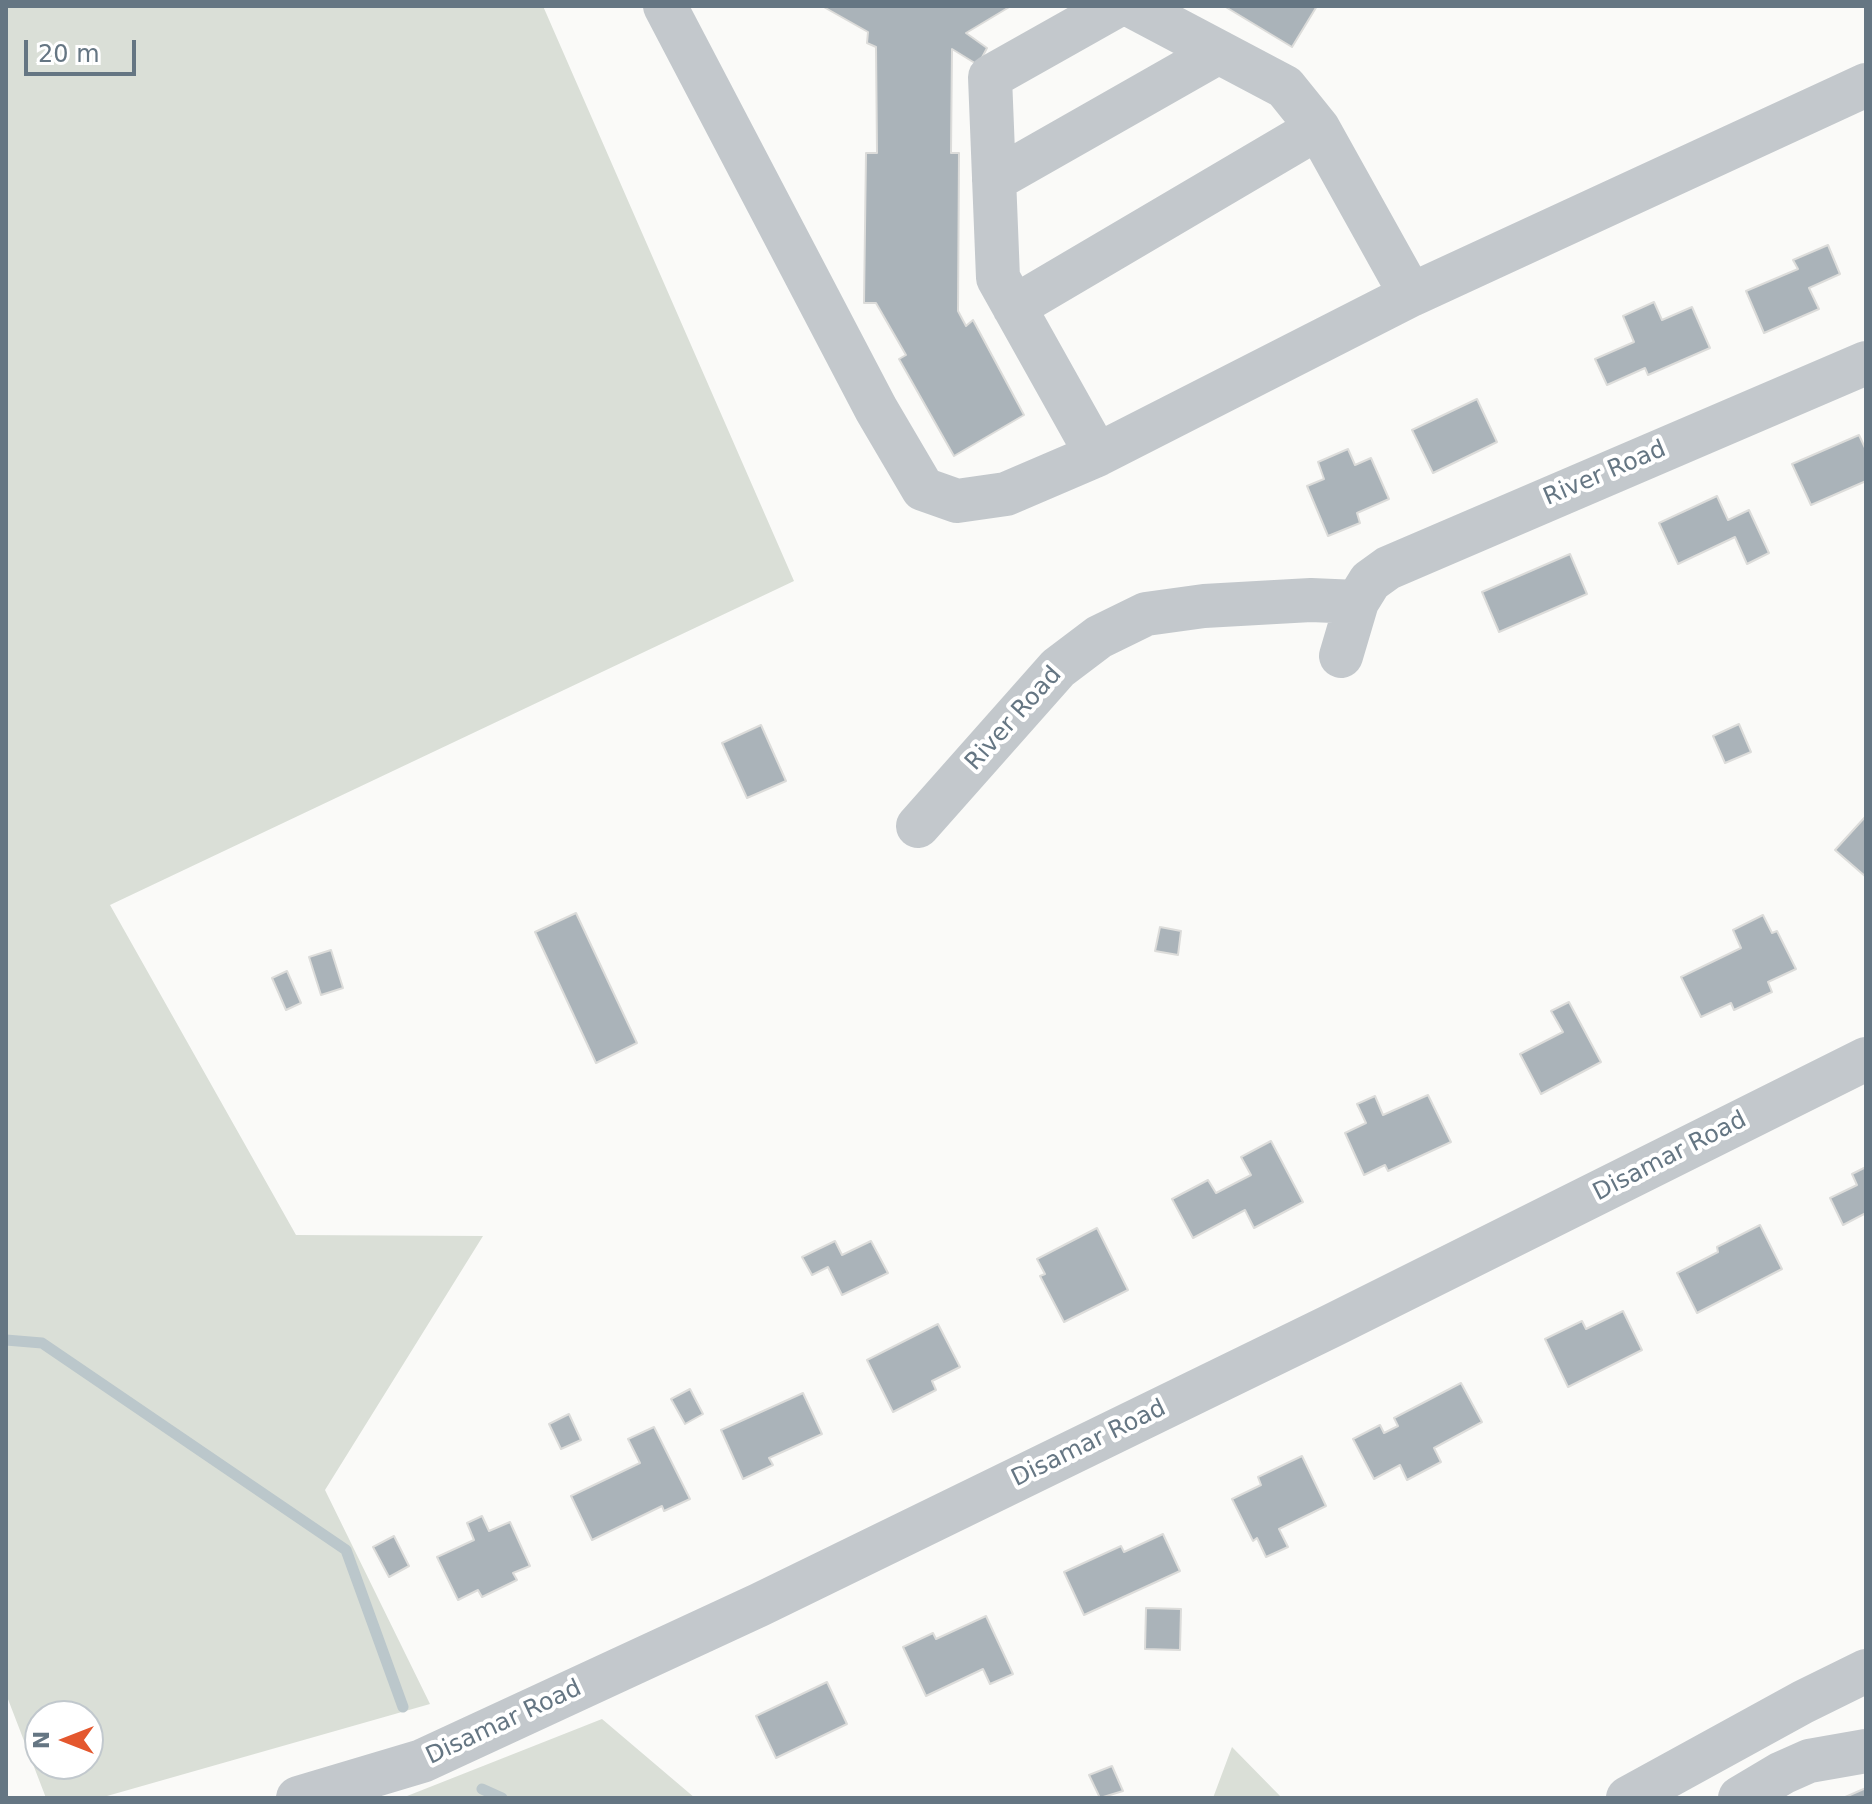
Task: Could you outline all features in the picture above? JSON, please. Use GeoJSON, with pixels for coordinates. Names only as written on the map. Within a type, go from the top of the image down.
{"type":"FeatureCollection","features":[{"type":"Feature","properties":{"kind":"street"},"geometry":{"type":"LineString","coordinates":[[665,6],[876,409],[923,489],[957,501],[1006,494],[1097,455],[1411,295],[1866,85]]}},
{"type":"Feature","properties":{"kind":"street"},"geometry":{"type":"LineString","coordinates":[[1097,455],[998,278],[990,77],[1116,6]]}},
{"type":"Feature","properties":{"kind":"street"},"geometry":{"type":"LineString","coordinates":[[1132,6],[1285,87],[1318,128],[1411,295]]}},
{"type":"Feature","properties":{"kind":"street"},"geometry":{"type":"LineString","coordinates":[[994,180],[1219,52]]}},
{"type":"Feature","properties":{"kind":"street"},"geometry":{"type":"LineString","coordinates":[[1014,307],[1318,128]]}},
{"type":"Feature","properties":{"kind":"street","name":"River Road"},"geometry":{"type":"LineString","coordinates":[[1341,656],[1357,602],[1370,581],[1388,568],[1866,363]]}},
{"type":"Feature","properties":{"kind":"street","name":"River Road"},"geometry":{"type":"LineString","coordinates":[[918,826],[1058,668],[1099,637],[1146,614],[1204,606],[1311,600],[1357,602]]}},
{"type":"Feature","properties":{"kind":"street","name":"Disamar Road"},"geometry":{"type":"LineString","coordinates":[[298,1798],[422,1761],[759,1605],[1331,1326],[1866,1059]]}},
{"type":"Feature","properties":{"kind":"street"},"geometry":{"type":"LineString","coordinates":[[1628,1798],[1866,1671]]}},
{"type":"Feature","properties":{"kind":"street"},"geometry":{"type":"LineString","coordinates":[[1740,1798],[1809,1761],[1866,1751]]}},
{"type":"Feature","properties":{"kind":"shaded area"},"geometry":{"type":"Polygon","coordinates":[[[6,6],[543,6],[794,581],[110,905],[296,1235],[483,1236],[325,1490],[430,1704],[100,1798],[46,1798],[39,1780],[104,1780],[104,1700],[24,1700],[24,1741],[6,1694],[6,6]]]}},
{"type":"Feature","properties":{"kind":"shaded area"},"geometry":{"type":"Polygon","coordinates":[[[602,1719],[695,1798],[402,1798],[602,1719]]]}},
{"type":"Feature","properties":{"kind":"shaded area"},"geometry":{"type":"Polygon","coordinates":[[[1232,1747],[1282,1798],[1213,1798],[1232,1747]]]}},
{"type":"Feature","properties":{"kind":"building"},"geometry":{"type":"Polygon","coordinates":[[[822,6],[1011,6],[966,33],[987,48],[978,65],[952,49],[951,153],[959,153],[958,311],[966,326],[973,320],[1024,415],[954,456],[899,359],[906,355],[876,303],[864,303],[866,153],[877,153],[876,47],[867,43],[868,32],[822,6]]]}},
{"type":"Feature","properties":{"kind":"building"},"geometry":{"type":"Polygon","coordinates":[[[1224,6],[1317,6],[1292,47],[1224,6]]]}},
{"type":"Feature","properties":{"kind":"building"},"geometry":{"type":"Polygon","coordinates":[[[1828,245],[1840,274],[1809,288],[1819,309],[1764,333],[1746,291],[1798,269],[1793,260],[1828,245]]]}},
{"type":"Feature","properties":{"kind":"building"},"geometry":{"type":"Polygon","coordinates":[[[1654,302],[1662,320],[1692,307],[1710,348],[1648,375],[1645,368],[1607,385],[1595,359],[1634,342],[1623,316],[1654,302]]]}},
{"type":"Feature","properties":{"kind":"building"},"geometry":{"type":"Polygon","coordinates":[[[1477,399],[1497,442],[1433,473],[1412,430],[1477,399]]]}},
{"type":"Feature","properties":{"kind":"building"},"geometry":{"type":"Polygon","coordinates":[[[1859,435],[1866,450],[1866,481],[1811,505],[1792,464],[1859,435]]]}},
{"type":"Feature","properties":{"kind":"building"},"geometry":{"type":"Polygon","coordinates":[[[1348,449],[1355,465],[1371,458],[1389,499],[1357,513],[1360,523],[1328,536],[1307,486],[1324,479],[1318,462],[1348,449]]]}},
{"type":"Feature","properties":{"kind":"building"},"geometry":{"type":"Polygon","coordinates":[[[1717,496],[1728,520],[1749,510],[1769,553],[1747,564],[1735,537],[1678,564],[1659,523],[1717,496]]]}},
{"type":"Feature","properties":{"kind":"building"},"geometry":{"type":"Polygon","coordinates":[[[1570,554],[1587,594],[1499,632],[1482,592],[1570,554]]]}},
{"type":"Feature","properties":{"kind":"building"},"geometry":{"type":"Polygon","coordinates":[[[1739,724],[1751,752],[1725,763],[1713,736],[1739,724]]]}},
{"type":"Feature","properties":{"kind":"building"},"geometry":{"type":"Polygon","coordinates":[[[761,725],[786,781],[747,798],[722,743],[761,725]]]}},
{"type":"Feature","properties":{"kind":"building"},"geometry":{"type":"Polygon","coordinates":[[[1866,816],[1866,877],[1835,850],[1866,816]]]}},
{"type":"Feature","properties":{"kind":"building"},"geometry":{"type":"Polygon","coordinates":[[[576,913],[637,1043],[596,1063],[535,932],[576,913]]]}},
{"type":"Feature","properties":{"kind":"building"},"geometry":{"type":"Polygon","coordinates":[[[1763,915],[1772,933],[1777,931],[1796,969],[1768,982],[1772,992],[1734,1010],[1731,1003],[1701,1017],[1681,977],[1741,948],[1733,930],[1763,915]]]}},
{"type":"Feature","properties":{"kind":"building"},"geometry":{"type":"Polygon","coordinates":[[[1160,927],[1181,931],[1178,955],[1155,951],[1160,927]]]}},
{"type":"Feature","properties":{"kind":"building"},"geometry":{"type":"Polygon","coordinates":[[[331,950],[343,988],[321,995],[309,957],[331,950]]]}},
{"type":"Feature","properties":{"kind":"building"},"geometry":{"type":"Polygon","coordinates":[[[287,971],[301,1003],[286,1010],[272,978],[287,971]]]}},
{"type":"Feature","properties":{"kind":"building"},"geometry":{"type":"Polygon","coordinates":[[[1569,1002],[1601,1062],[1541,1094],[1520,1054],[1563,1032],[1551,1011],[1569,1002]]]}},
{"type":"Feature","properties":{"kind":"building"},"geometry":{"type":"Polygon","coordinates":[[[1428,1095],[1451,1142],[1388,1171],[1385,1165],[1364,1175],[1345,1133],[1366,1123],[1357,1104],[1375,1096],[1383,1115],[1428,1095]]]}},
{"type":"Feature","properties":{"kind":"building"},"geometry":{"type":"Polygon","coordinates":[[[1271,1141],[1303,1202],[1254,1228],[1245,1210],[1193,1238],[1172,1199],[1208,1180],[1216,1193],[1251,1175],[1241,1157],[1271,1141]]]}},
{"type":"Feature","properties":{"kind":"building"},"geometry":{"type":"Polygon","coordinates":[[[1866,1167],[1866,1213],[1843,1225],[1830,1198],[1857,1185],[1852,1174],[1866,1167]]]}},
{"type":"Feature","properties":{"kind":"building"},"geometry":{"type":"Polygon","coordinates":[[[1760,1225],[1782,1269],[1697,1313],[1677,1273],[1718,1252],[1717,1247],[1760,1225]]]}},
{"type":"Feature","properties":{"kind":"building"},"geometry":{"type":"Polygon","coordinates":[[[1097,1228],[1128,1290],[1064,1322],[1040,1276],[1045,1274],[1037,1259],[1097,1228]]]}},
{"type":"Feature","properties":{"kind":"building"},"geometry":{"type":"Polygon","coordinates":[[[835,1241],[842,1255],[871,1241],[888,1273],[842,1295],[828,1267],[812,1275],[802,1257],[835,1241]]]}},
{"type":"Feature","properties":{"kind":"building"},"geometry":{"type":"Polygon","coordinates":[[[1623,1311],[1642,1350],[1568,1387],[1545,1339],[1582,1321],[1586,1329],[1623,1311]]]}},
{"type":"Feature","properties":{"kind":"building"},"geometry":{"type":"Polygon","coordinates":[[[938,1324],[960,1367],[932,1381],[936,1390],[893,1412],[867,1360],[938,1324]]]}},
{"type":"Feature","properties":{"kind":"building"},"geometry":{"type":"Polygon","coordinates":[[[1461,1383],[1482,1422],[1434,1448],[1441,1462],[1407,1480],[1400,1465],[1374,1479],[1353,1439],[1380,1425],[1384,1433],[1398,1426],[1394,1418],[1461,1383]]]}},
{"type":"Feature","properties":{"kind":"building"},"geometry":{"type":"Polygon","coordinates":[[[690,1389],[703,1414],[685,1424],[671,1399],[690,1389]]]}},
{"type":"Feature","properties":{"kind":"building"},"geometry":{"type":"Polygon","coordinates":[[[803,1393],[822,1434],[769,1458],[773,1465],[743,1479],[721,1430],[803,1393]]]}},
{"type":"Feature","properties":{"kind":"building"},"geometry":{"type":"Polygon","coordinates":[[[569,1414],[581,1440],[561,1449],[549,1424],[569,1414]]]}},
{"type":"Feature","properties":{"kind":"building"},"geometry":{"type":"Polygon","coordinates":[[[654,1427],[690,1499],[664,1511],[662,1506],[592,1540],[571,1496],[640,1463],[628,1439],[654,1427]]]}},
{"type":"Feature","properties":{"kind":"building"},"geometry":{"type":"Polygon","coordinates":[[[1302,1456],[1326,1506],[1279,1529],[1288,1547],[1266,1557],[1257,1538],[1253,1541],[1232,1499],[1261,1485],[1258,1477],[1302,1456]]]}},
{"type":"Feature","properties":{"kind":"building"},"geometry":{"type":"Polygon","coordinates":[[[482,1516],[489,1531],[510,1522],[530,1566],[513,1573],[517,1580],[482,1597],[478,1590],[458,1600],[437,1557],[474,1540],[467,1523],[482,1516]]]}},
{"type":"Feature","properties":{"kind":"building"},"geometry":{"type":"Polygon","coordinates":[[[1163,1534],[1180,1571],[1084,1615],[1064,1572],[1121,1546],[1124,1552],[1163,1534]]]}},
{"type":"Feature","properties":{"kind":"building"},"geometry":{"type":"Polygon","coordinates":[[[394,1536],[409,1566],[389,1577],[373,1547],[394,1536]]]}},
{"type":"Feature","properties":{"kind":"building"},"geometry":{"type":"Polygon","coordinates":[[[1146,1608],[1181,1609],[1180,1650],[1145,1649],[1146,1608]]]}},
{"type":"Feature","properties":{"kind":"building"},"geometry":{"type":"Polygon","coordinates":[[[986,1616],[1013,1674],[990,1684],[983,1669],[926,1696],[903,1647],[933,1633],[936,1639],[986,1616]]]}},
{"type":"Feature","properties":{"kind":"building"},"geometry":{"type":"Polygon","coordinates":[[[827,1682],[847,1724],[776,1758],[756,1716],[827,1682]]]}},
{"type":"Feature","properties":{"kind":"building"},"geometry":{"type":"Polygon","coordinates":[[[1112,1766],[1123,1791],[1100,1798],[1089,1775],[1112,1766]]]}},
{"type":"Feature","properties":{"kind":"building"},"geometry":{"type":"Polygon","coordinates":[[[1866,1788],[1866,1798],[1843,1798],[1866,1788]]]}},
{"type":"Feature","properties":{"kind":"waterway"},"geometry":{"type":"LineString","coordinates":[[6,1340],[42,1343],[346,1550],[403,1707]]}},
{"type":"Feature","properties":{"kind":"waterway"},"geometry":{"type":"LineString","coordinates":[[482,1789],[502,1798]]}}]}
